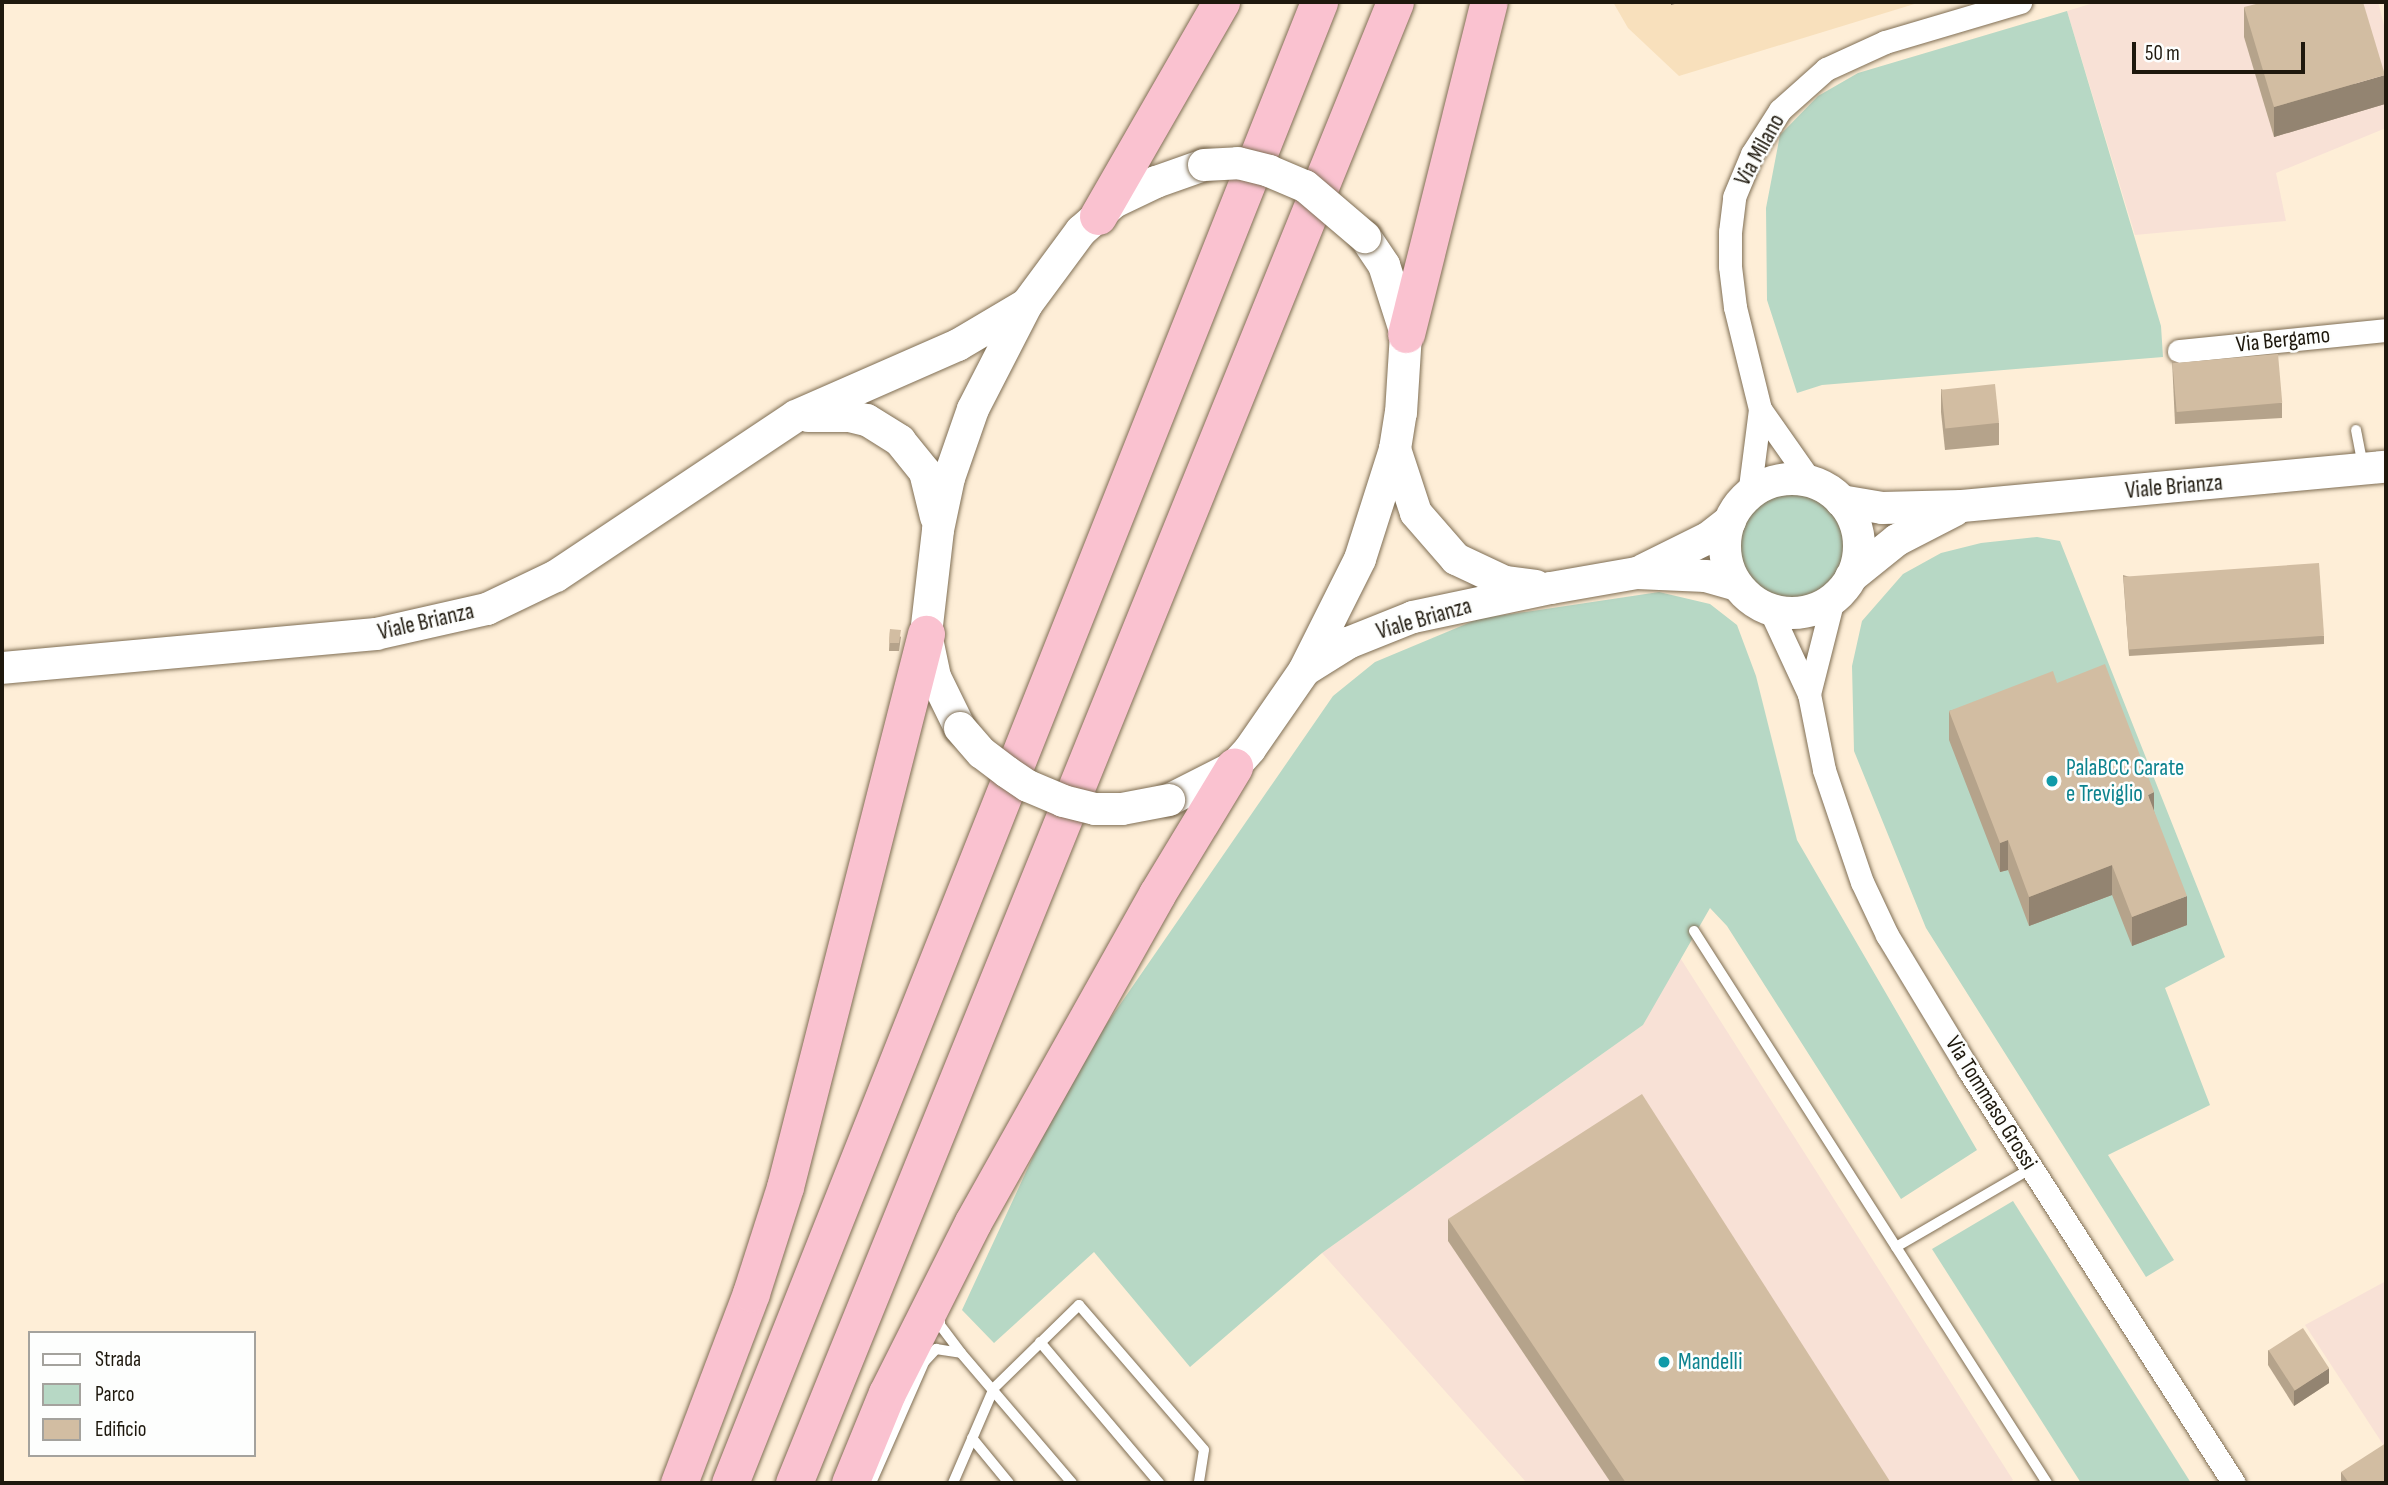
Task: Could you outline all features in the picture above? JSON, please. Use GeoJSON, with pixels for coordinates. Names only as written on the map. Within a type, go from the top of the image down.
{"type":"FeatureCollection","features":[{"type":"Feature","properties":{"kind":"highway"},"geometry":{"type":"LineString","coordinates":[[1098,216],[1221,2]]}},
{"type":"Feature","properties":{"kind":"highway"},"geometry":{"type":"LineString","coordinates":[[730,1483],[1319,2]]}},
{"type":"Feature","properties":{"kind":"highway"},"geometry":{"type":"LineString","coordinates":[[794,1483],[1395,2]]}},
{"type":"Feature","properties":{"kind":"highway"},"geometry":{"type":"LineString","coordinates":[[1406,334],[1489,2]]}},
{"type":"Feature","properties":{"kind":"highway"},"geometry":{"type":"LineString","coordinates":[[679,1483],[751,1293],[785,1187],[926,634]]}},
{"type":"Feature","properties":{"kind":"highway"},"geometry":{"type":"LineString","coordinates":[[850,1483],[887,1392],[938,1289],[1157,894],[1234,767]]}},
{"type":"Feature","properties":{"kind":"main road"},"geometry":{"type":"LineString","coordinates":[[1238,163],[1269,171],[1305,186],[1365,237],[1384,265],[1406,334],[1402,401],[1395,449],[1360,559],[1304,671],[1269,724],[1234,767],[1169,800],[1122,809],[1095,809],[1063,802],[1028,786],[982,753],[960,728],[935,677],[926,634],[939,530],[949,478],[973,409],[1027,304],[1059,257],[1098,216],[1125,197],[1204,165],[1238,163]]}},
{"type":"Feature","properties":{"kind":"main road","name":"Viale Brianza"},"geometry":{"type":"LineString","coordinates":[[2,668],[376,634],[487,609],[556,576],[796,416],[958,345],[1027,304]]}},
{"type":"Feature","properties":{"kind":"main road"},"geometry":{"type":"LineString","coordinates":[[796,416],[849,416],[867,421],[900,440],[925,472],[939,530]]}},
{"type":"Feature","properties":{"kind":"main road","name":"Viale Brianza"},"geometry":{"type":"LineString","coordinates":[[1395,449],[1416,513],[1433,536],[1456,559],[1506,582],[1551,588]]}},
{"type":"Feature","properties":{"kind":"main road","name":"Viale Brianza"},"geometry":{"type":"LineString","coordinates":[[1841,501],[1882,508],[1962,506],[2375,468]]}},
{"type":"Feature","properties":{"kind":"main road"},"geometry":{"type":"LineString","coordinates":[[1779,482],[1812,483],[1841,501],[1852,518],[1858,538],[1858,558],[1842,588],[1803,613],[1770,610],[1751,600],[1737,585],[1725,553],[1730,521],[1749,495],[1779,482]]}},
{"type":"Feature","properties":{"kind":"main road","name":"Viale Brianza"},"geometry":{"type":"LineString","coordinates":[[1842,588],[1897,540],[1962,506]]}},
{"type":"Feature","properties":{"kind":"main road","name":"Viale Brianza"},"geometry":{"type":"LineString","coordinates":[[1637,573],[1708,537],[1730,521]]}},
{"type":"Feature","properties":{"kind":"main road","name":"Viale Brianza"},"geometry":{"type":"LineString","coordinates":[[1304,671],[1348,643],[1413,617],[1551,588],[1637,573],[1706,576],[1737,585]]}},
{"type":"Feature","properties":{"kind":"street","name":"Via Milano"},"geometry":{"type":"LineString","coordinates":[[1749,495],[1760,409],[1735,307],[1730,266],[1734,197],[1759,143],[1780,110],[1826,69],[1885,42],[2020,2]]}},
{"type":"Feature","properties":{"kind":"street","name":"Via Bergamo"},"geometry":{"type":"LineString","coordinates":[[2179,351],[2386,330]]}},
{"type":"Feature","properties":{"kind":"street","name":"Via Milano"},"geometry":{"type":"LineString","coordinates":[[1760,409],[1812,483]]}},
{"type":"Feature","properties":{"kind":"street","name":"Via Tommaso Grossi"},"geometry":{"type":"LineString","coordinates":[[1809,694],[1842,588]]}},
{"type":"Feature","properties":{"kind":"street","name":"Via Tommaso Grossi"},"geometry":{"type":"LineString","coordinates":[[1770,610],[1809,694],[1824,769],[1862,882],[1894,946],[2032,1168],[2234,1483]]}},
{"type":"Feature","properties":{"kind":"lane"},"geometry":{"type":"LineString","coordinates":[[2356,430],[2375,468]]}},
{"type":"Feature","properties":{"kind":"lane"},"geometry":{"type":"LineString","coordinates":[[1694,931],[2047,1483]]}},
{"type":"Feature","properties":{"kind":"lane"},"geometry":{"type":"LineString","coordinates":[[1896,1247],[2032,1168]]}},
{"type":"Feature","properties":{"kind":"lane"},"geometry":{"type":"LineString","coordinates":[[938,1289],[940,1325],[1072,1483]]}},
{"type":"Feature","properties":{"kind":"lane"},"geometry":{"type":"LineString","coordinates":[[953,1483],[994,1388],[1079,1305],[1204,1450],[1199,1483]]}},
{"type":"Feature","properties":{"kind":"lane"},"geometry":{"type":"LineString","coordinates":[[1040,1342],[1159,1483]]}},
{"type":"Feature","properties":{"kind":"lane"},"geometry":{"type":"LineString","coordinates":[[871,1483],[924,1362],[936,1349],[961,1353]]}},
{"type":"Feature","properties":{"kind":"lane"},"geometry":{"type":"LineString","coordinates":[[972,1438],[1009,1483]]}},
{"type":"Feature","properties":{"kind":"shaded area"},"geometry":{"type":"Polygon","coordinates":[[[1613,2],[1921,2],[1679,76],[1628,28],[1613,2]]]}},
{"type":"Feature","properties":{"kind":"shaded area"},"geometry":{"type":"Polygon","coordinates":[[[2097,2],[2378,2],[2386,33],[2386,128],[2276,173],[2286,221],[2135,235],[2067,11],[2097,2]]]}},
{"type":"Feature","properties":{"kind":"shaded area"},"geometry":{"type":"Polygon","coordinates":[[[1679,956],[2013,1480],[2008,1483],[1527,1483],[1322,1253],[1643,1025],[1679,956]]]}},
{"type":"Feature","properties":{"kind":"shaded area"},"geometry":{"type":"Polygon","coordinates":[[[2386,1281],[2386,1449],[2305,1325],[2386,1281]]]}},
{"type":"Feature","properties":{"kind":"green space"},"geometry":{"type":"Polygon","coordinates":[[[2067,11],[2161,326],[2163,357],[1822,385],[1797,393],[1767,300],[1766,208],[1780,135],[1818,96],[1858,73],[2067,11]]]}},
{"type":"Feature","properties":{"kind":"green space"},"geometry":{"type":"Polygon","coordinates":[[[1792,494],[1812,498],[1835,517],[1840,526],[1844,546],[1840,566],[1821,589],[1812,594],[1792,598],[1772,594],[1749,575],[1744,566],[1740,546],[1744,526],[1763,503],[1772,498],[1792,494]]]}},
{"type":"Feature","properties":{"kind":"green space"},"geometry":{"type":"Polygon","coordinates":[[[2037,537],[2060,541],[2225,957],[2165,988],[2210,1105],[2108,1155],[2174,1260],[2146,1277],[1926,928],[1854,751],[1852,666],[1862,621],[1903,574],[1941,553],[1981,543],[2037,537]]]}},
{"type":"Feature","properties":{"kind":"green space"},"geometry":{"type":"Polygon","coordinates":[[[1659,592],[1710,604],[1737,625],[1756,676],[1797,840],[1977,1150],[1901,1199],[1727,926],[1710,908],[1643,1025],[1322,1253],[1190,1367],[1094,1252],[994,1343],[962,1310],[1070,1077],[1333,696],[1375,662],[1478,619],[1659,592]]]}},
{"type":"Feature","properties":{"kind":"green space"},"geometry":{"type":"Polygon","coordinates":[[[2013,1201],[2191,1483],[2081,1483],[1932,1249],[2013,1201]]]}},
{"type":"Feature","properties":{"kind":"building"},"geometry":{"type":"Polygon","coordinates":[[[2264,2],[2363,2],[2385,75],[2274,107],[2244,7],[2264,2]]]}},
{"type":"Feature","properties":{"kind":"building"},"geometry":{"type":"Polygon","coordinates":[[[2278,354],[2282,403],[2177,412],[2172,363],[2278,354]]]}},
{"type":"Feature","properties":{"kind":"building"},"geometry":{"type":"Polygon","coordinates":[[[1995,384],[1999,423],[1945,428],[1941,390],[1995,384]]]}},
{"type":"Feature","properties":{"kind":"building"},"geometry":{"type":"Polygon","coordinates":[[[2319,563],[2324,636],[2129,649],[2123,577],[2319,563]]]}},
{"type":"Feature","properties":{"kind":"building"},"geometry":{"type":"Polygon","coordinates":[[[890,629],[901,630],[899,643],[889,643],[890,629]]]}},
{"type":"Feature","properties":{"kind":"building","name":"PalaBCC Carate e Treviglio"},"geometry":{"type":"Polygon","coordinates":[[[2105,664],[2154,792],[2148,795],[2187,896],[2132,917],[2112,865],[2029,897],[2008,840],[2000,843],[1949,711],[2053,671],[2057,683],[2105,664]]]}},
{"type":"Feature","properties":{"kind":"building","name":"Mandelli"},"geometry":{"type":"Polygon","coordinates":[[[1642,1094],[1891,1483],[1626,1483],[1448,1219],[1642,1094]]]}},
{"type":"Feature","properties":{"kind":"building"},"geometry":{"type":"Polygon","coordinates":[[[2303,1328],[2329,1368],[2295,1391],[2269,1350],[2303,1328]]]}},
{"type":"Feature","properties":{"kind":"building"},"geometry":{"type":"Polygon","coordinates":[[[2386,1443],[2386,1483],[2349,1483],[2341,1472],[2386,1443]]]}},
{"type":"Feature","properties":{"kind":"place","name":"PalaBCC Carate e Treviglio"},"geometry":{"type":"Point","coordinates":[2052,781]}},
{"type":"Feature","properties":{"kind":"place","name":"Mandelli"},"geometry":{"type":"Point","coordinates":[1664,1362]}}]}
